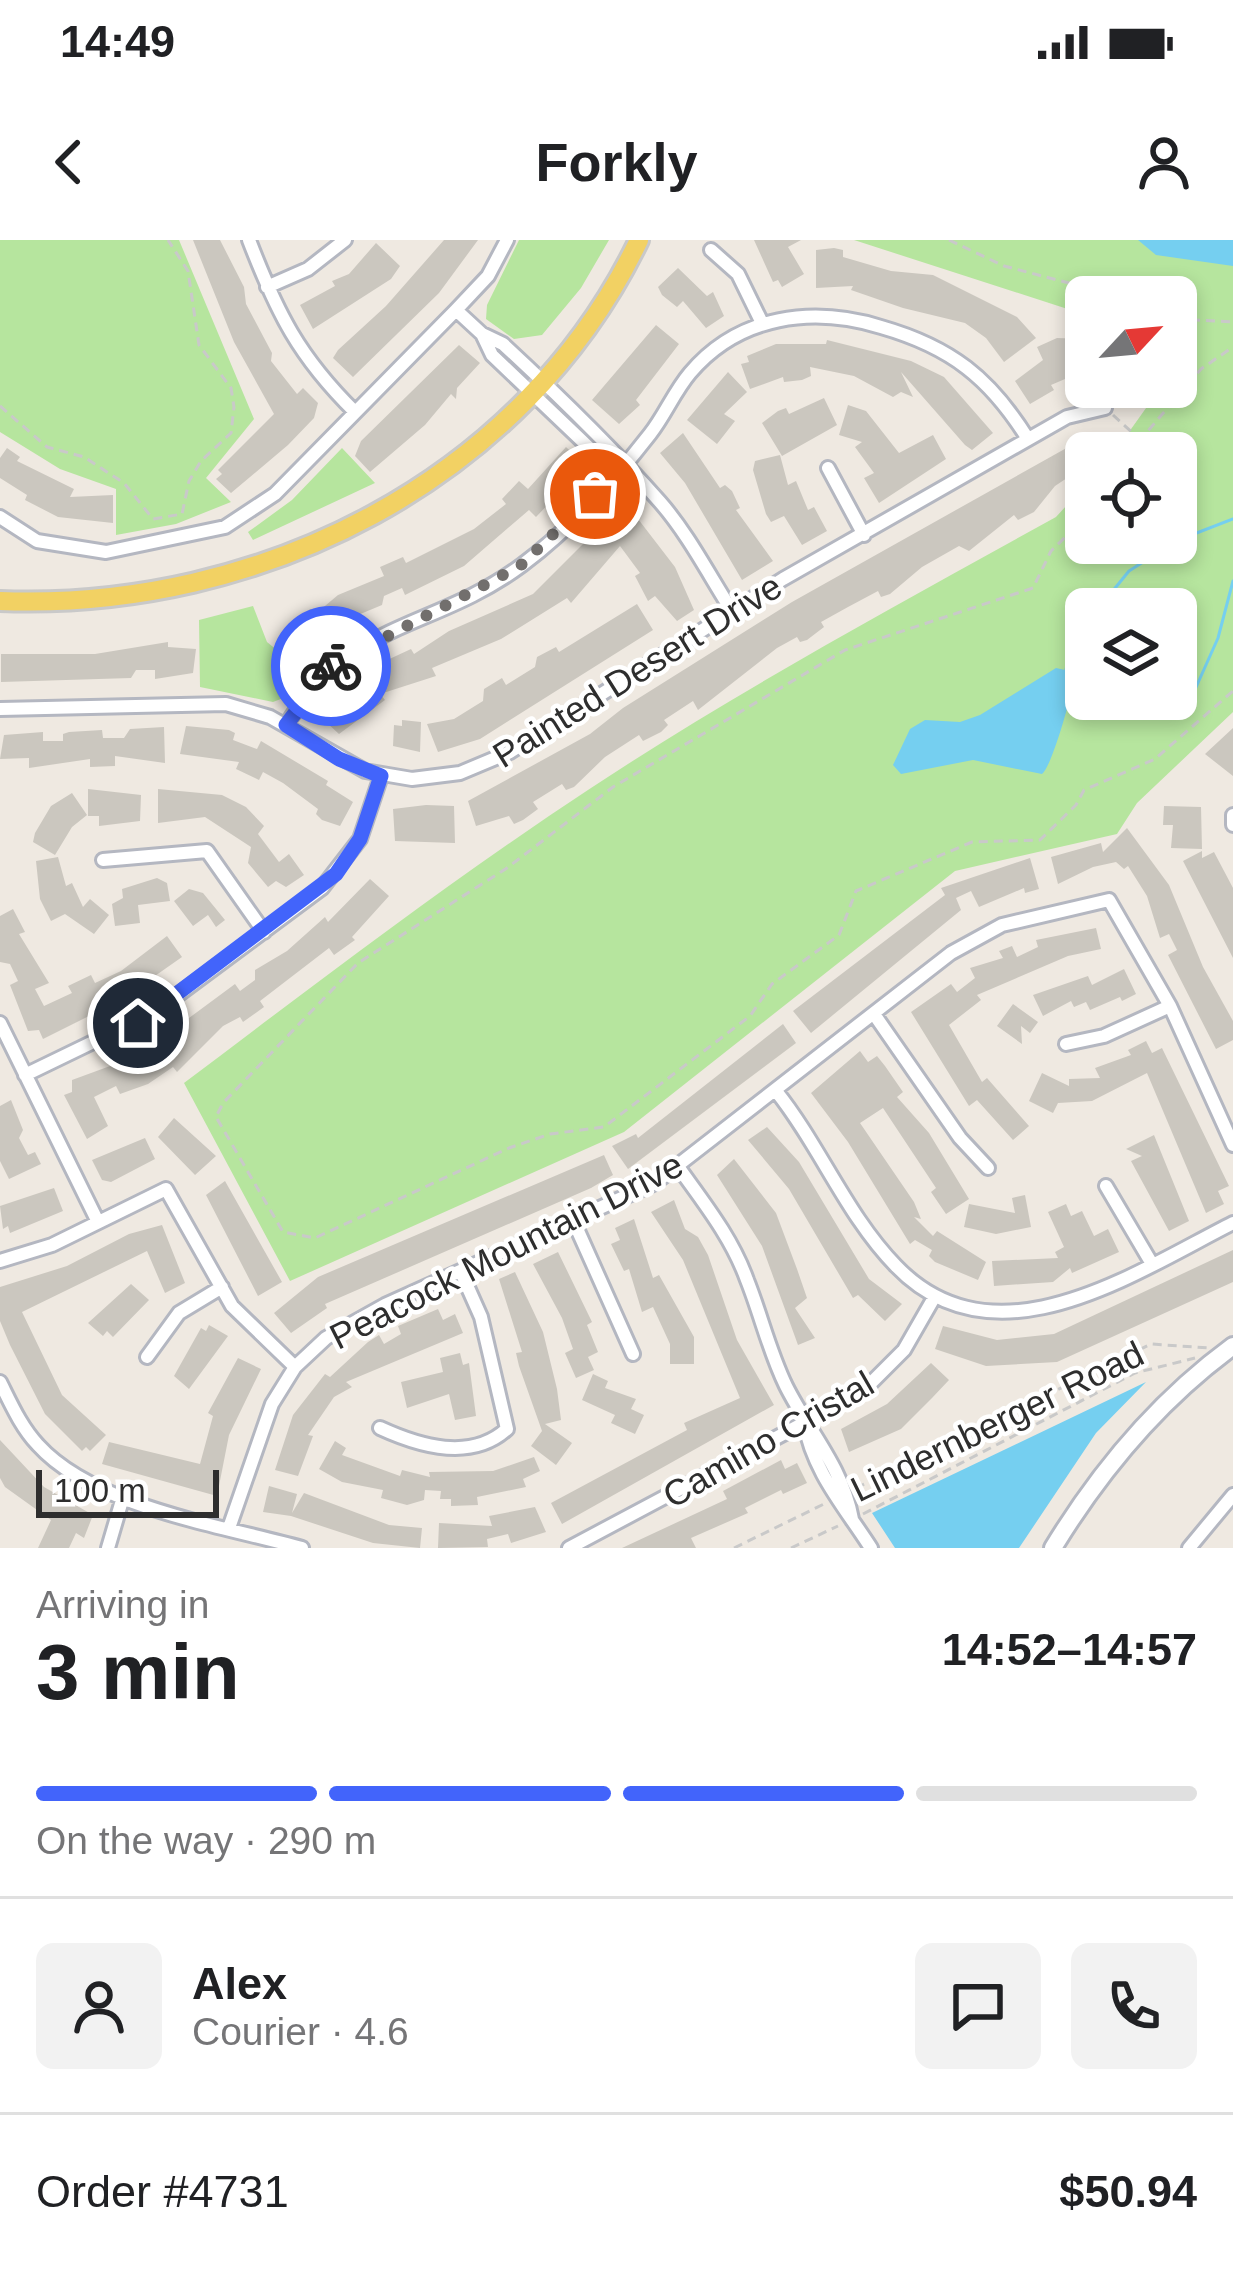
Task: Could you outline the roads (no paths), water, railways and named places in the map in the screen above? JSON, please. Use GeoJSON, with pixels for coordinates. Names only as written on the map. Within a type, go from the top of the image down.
{"type":"FeatureCollection","features":[{"type":"Feature","properties":{"kind":"main road"},"geometry":{"type":"LineString","coordinates":[[0,601],[100,600],[219,580],[305,550],[376,515],[488,436],[537,387],[592,318],[639,240]]}},
{"type":"Feature","properties":{"kind":"street"},"geometry":{"type":"LineString","coordinates":[[249,240],[267,287],[313,370],[355,412]]}},
{"type":"Feature","properties":{"kind":"street"},"geometry":{"type":"LineString","coordinates":[[267,287],[308,269],[345,240]]}},
{"type":"Feature","properties":{"kind":"street"},"geometry":{"type":"LineString","coordinates":[[0,517],[37,541],[106,552],[186,539],[251,514],[488,276],[507,240]]}},
{"type":"Feature","properties":{"kind":"street"},"geometry":{"type":"LineString","coordinates":[[711,250],[738,274],[762,323]]}},
{"type":"Feature","properties":{"kind":"street"},"geometry":{"type":"LineString","coordinates":[[456,310],[482,334],[492,355],[537,387],[600,458],[622,466],[679,526],[732,611]]}},
{"type":"Feature","properties":{"kind":"street"},"geometry":{"type":"LineString","coordinates":[[286,725],[332,664],[520,566],[622,466],[702,360],[762,323],[816,314],[936,345],[984,378],[1028,439]]}},
{"type":"Feature","properties":{"kind":"street","name":"Painted Desert Drive"},"geometry":{"type":"LineString","coordinates":[[0,709],[208,702],[255,711],[339,759],[381,776],[442,777],[491,762],[732,611],[1028,439],[1067,417],[1105,408]]}},
{"type":"Feature","properties":{"kind":"street"},"geometry":{"type":"LineString","coordinates":[[828,468],[864,535]]}},
{"type":"Feature","properties":{"kind":"street"},"geometry":{"type":"LineString","coordinates":[[25,1076],[138,1023],[322,888],[349,858],[369,819],[381,776]]}},
{"type":"Feature","properties":{"kind":"street"},"geometry":{"type":"LineString","coordinates":[[1233,815],[1233,825]]}},
{"type":"Feature","properties":{"kind":"street"},"geometry":{"type":"LineString","coordinates":[[103,860],[207,850],[265,932]]}},
{"type":"Feature","properties":{"kind":"street","name":"Peacock Mountain Drive"},"geometry":{"type":"LineString","coordinates":[[230,1528],[260,1428],[295,1367],[351,1322],[574,1222],[679,1168],[983,933],[1108,900],[1170,1006]]}},
{"type":"Feature","properties":{"kind":"street"},"geometry":{"type":"LineString","coordinates":[[1066,1044],[1104,1036],[1170,1006],[1233,1145]]}},
{"type":"Feature","properties":{"kind":"street"},"geometry":{"type":"LineString","coordinates":[[874,1014],[960,1138],[988,1168]]}},
{"type":"Feature","properties":{"kind":"street"},"geometry":{"type":"LineString","coordinates":[[0,1022],[98,1222]]}},
{"type":"Feature","properties":{"kind":"street"},"geometry":{"type":"LineString","coordinates":[[776,1091],[884,1251],[935,1296],[988,1312],[1039,1311],[1076,1300],[1233,1222]]}},
{"type":"Feature","properties":{"kind":"street"},"geometry":{"type":"LineString","coordinates":[[679,1168],[735,1252],[770,1350],[804,1420],[823,1442],[841,1496],[871,1548]]}},
{"type":"Feature","properties":{"kind":"street"},"geometry":{"type":"LineString","coordinates":[[1106,1186],[1153,1264]]}},
{"type":"Feature","properties":{"kind":"street"},"geometry":{"type":"LineString","coordinates":[[0,1261],[166,1189],[245,1322],[295,1367]]}},
{"type":"Feature","properties":{"kind":"street"},"geometry":{"type":"LineString","coordinates":[[574,1222],[633,1354]]}},
{"type":"Feature","properties":{"kind":"street"},"geometry":{"type":"LineString","coordinates":[[380,1429],[423,1448],[485,1443],[507,1429],[481,1317],[461,1272]]}},
{"type":"Feature","properties":{"kind":"street"},"geometry":{"type":"LineString","coordinates":[[147,1357],[179,1313],[222,1287]]}},
{"type":"Feature","properties":{"kind":"street","name":"Camino Cristal"},"geometry":{"type":"LineString","coordinates":[[569,1548],[862,1392],[892,1366],[935,1296]]}},
{"type":"Feature","properties":{"kind":"street"},"geometry":{"type":"LineString","coordinates":[[1053,1548],[1116,1455],[1161,1406],[1231,1348]]}},
{"type":"Feature","properties":{"kind":"street"},"geometry":{"type":"LineString","coordinates":[[0,1382],[40,1449],[71,1474],[123,1497],[302,1548]]}},
{"type":"Feature","properties":{"kind":"street"},"geometry":{"type":"LineString","coordinates":[[1190,1548],[1233,1495]]}},
{"type":"Feature","properties":{"kind":"street"},"geometry":{"type":"LineString","coordinates":[[108,1548],[123,1497]]}},
{"type":"Feature","properties":{"kind":"water"},"geometry":{"type":"Polygon","coordinates":[[[1138,240],[1233,240],[1233,266],[1156,255],[1138,240]]]}},
{"type":"Feature","properties":{"kind":"water"},"geometry":{"type":"Polygon","coordinates":[[[1056,668],[1065,670],[1065,713],[1042,774],[973,760],[901,774],[893,765],[910,729],[925,720],[960,722],[980,715],[1056,668]]]}},
{"type":"Feature","properties":{"kind":"water"},"geometry":{"type":"Polygon","coordinates":[[[1146,1382],[1096,1433],[1019,1548],[895,1548],[872,1513],[1146,1382]]]}},
{"type":"Feature","properties":{"kind":"waterway"},"geometry":{"type":"LineString","coordinates":[[1197,533],[1233,519]]}},
{"type":"Feature","properties":{"kind":"waterway"},"geometry":{"type":"LineString","coordinates":[[1115,588],[1140,564]]}},
{"type":"Feature","properties":{"kind":"waterway"},"geometry":{"type":"LineString","coordinates":[[1197,685],[1218,638],[1233,581]]}}]}
